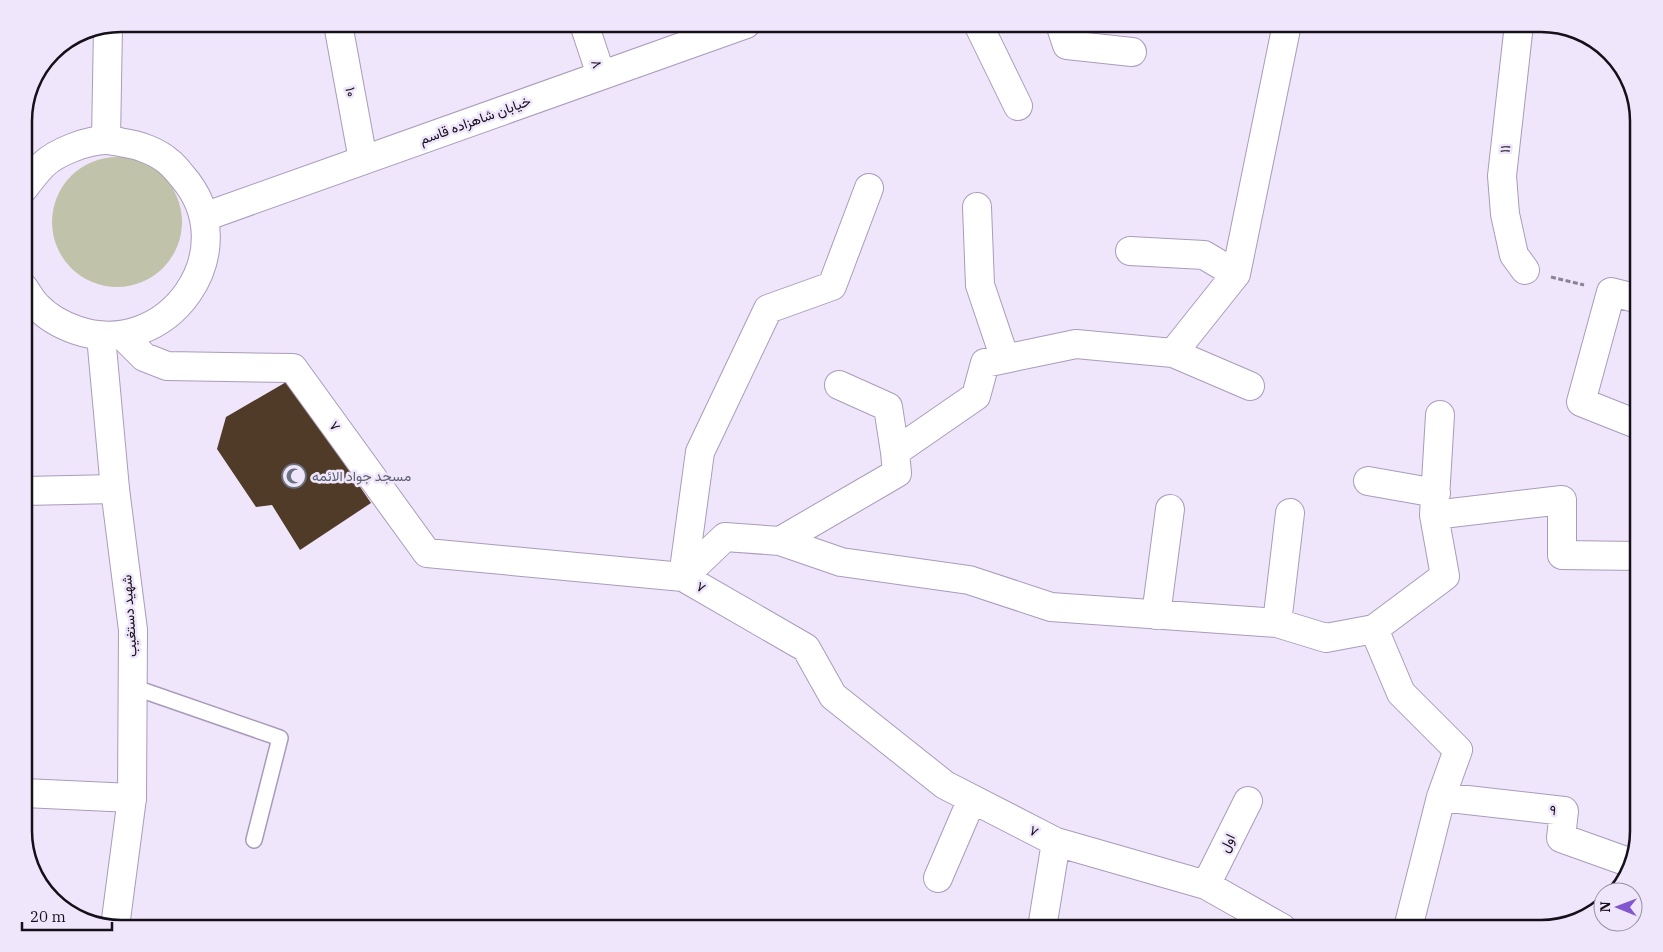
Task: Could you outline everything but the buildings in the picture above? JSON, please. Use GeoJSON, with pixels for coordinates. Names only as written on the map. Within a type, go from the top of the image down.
{"type":"FeatureCollection","features":[{"type":"Feature","properties":{"kind":"street","name":"۱۰"},"geometry":{"type":"LineString","coordinates":[[340,32],[364,160]]}},
{"type":"Feature","properties":{"kind":"street","name":"۸"},"geometry":{"type":"LineString","coordinates":[[587,32],[601,75]]}},
{"type":"Feature","properties":{"kind":"street","name":"خیابان شاهزاده قاسم"},"geometry":{"type":"LineString","coordinates":[[204,217],[723,32]]}},
{"type":"Feature","properties":{"kind":"street"},"geometry":{"type":"LineString","coordinates":[[982,32],[1018,106]]}},
{"type":"Feature","properties":{"kind":"street"},"geometry":{"type":"LineString","coordinates":[[1063,32],[1067,45],[1132,52]]}},
{"type":"Feature","properties":{"kind":"street"},"geometry":{"type":"LineString","coordinates":[[1173,353],[1236,274],[1285,32]]}},
{"type":"Feature","properties":{"kind":"street","name":"۱۱"},"geometry":{"type":"LineString","coordinates":[[1518,32],[1502,176],[1506,222],[1514,255],[1525,270]]}},
{"type":"Feature","properties":{"kind":"street"},"geometry":{"type":"LineString","coordinates":[[106,140],[108,33]]}},
{"type":"Feature","properties":{"kind":"street"},"geometry":{"type":"LineString","coordinates":[[33,177],[44,163],[73,146],[106,140],[139,145],[169,161],[191,186],[204,217],[206,244],[201,270],[189,293],[172,313],[147,328],[112,336],[89,334],[61,325],[38,307],[33,300]]}},
{"type":"Feature","properties":{"kind":"street"},"geometry":{"type":"LineString","coordinates":[[684,577],[700,452],[704,443],[768,309],[832,286],[869,188]]}},
{"type":"Feature","properties":{"kind":"street"},"geometry":{"type":"LineString","coordinates":[[977,207],[980,285],[1005,359]]}},
{"type":"Feature","properties":{"kind":"street"},"geometry":{"type":"LineString","coordinates":[[1130,251],[1204,255],[1236,274]]}},
{"type":"Feature","properties":{"kind":"street"},"geometry":{"type":"LineString","coordinates":[[1630,296],[1611,292],[1581,402],[1630,421]]}},
{"type":"Feature","properties":{"kind":"street","name":"۷"},"geometry":{"type":"LineString","coordinates":[[112,336],[144,357],[167,366],[293,368],[427,553],[684,577],[806,648],[832,696],[945,785],[1056,842],[1206,885],[1268,920]]}},
{"type":"Feature","properties":{"kind":"street","name":"شهید دستغیب"},"geometry":{"type":"LineString","coordinates":[[112,336],[116,489],[133,630],[132,798],[116,920]]}},
{"type":"Feature","properties":{"kind":"street"},"geometry":{"type":"LineString","coordinates":[[895,452],[976,396],[986,363],[1076,344],[1173,353],[1250,386]]}},
{"type":"Feature","properties":{"kind":"street"},"geometry":{"type":"LineString","coordinates":[[780,541],[897,473],[888,407],[839,385]]}},
{"type":"Feature","properties":{"kind":"street"},"geometry":{"type":"LineString","coordinates":[[684,577],[725,537],[780,541],[841,562],[969,580],[1051,607],[1277,623],[1326,638],[1374,629],[1445,576],[1435,504],[1440,415]]}},
{"type":"Feature","properties":{"kind":"street"},"geometry":{"type":"LineString","coordinates":[[1368,481],[1435,504],[1562,500],[1562,555],[1630,556]]}},
{"type":"Feature","properties":{"kind":"street"},"geometry":{"type":"LineString","coordinates":[[33,491],[116,489]]}},
{"type":"Feature","properties":{"kind":"street"},"geometry":{"type":"LineString","coordinates":[[1156,615],[1170,509]]}},
{"type":"Feature","properties":{"kind":"street"},"geometry":{"type":"LineString","coordinates":[[1277,623],[1290,513]]}},
{"type":"Feature","properties":{"kind":"street"},"geometry":{"type":"LineString","coordinates":[[1374,629],[1401,693],[1458,750],[1441,797],[1410,920]]}},
{"type":"Feature","properties":{"kind":"street"},"geometry":{"type":"LineString","coordinates":[[33,793],[132,798]]}},
{"type":"Feature","properties":{"kind":"street","name":"۹"},"geometry":{"type":"LineString","coordinates":[[1441,797],[1564,811],[1561,838],[1625,861]]}},
{"type":"Feature","properties":{"kind":"street"},"geometry":{"type":"LineString","coordinates":[[938,878],[972,799]]}},
{"type":"Feature","properties":{"kind":"street","name":"اول"},"geometry":{"type":"LineString","coordinates":[[1206,885],[1248,801]]}},
{"type":"Feature","properties":{"kind":"street"},"geometry":{"type":"LineString","coordinates":[[1043,920],[1056,842]]}},
{"type":"Feature","properties":{"kind":"lane"},"geometry":{"type":"LineString","coordinates":[[132,687],[280,738],[254,840]]}},
{"type":"Feature","properties":{"kind":"path"},"geometry":{"type":"LineString","coordinates":[[1525,270],[1611,292]]}},
{"type":"Feature","properties":{"kind":"green space"},"geometry":{"type":"Polygon","coordinates":[[[117,157],[142,162],[163,176],[177,197],[182,222],[177,247],[163,268],[142,282],[117,287],[92,282],[71,268],[57,247],[52,222],[57,197],[71,176],[92,162],[117,157]]]}},
{"type":"Feature","properties":{"kind":"place","name":"مسجد جواد الائمه"},"geometry":{"type":"Point","coordinates":[294,476]}}]}
